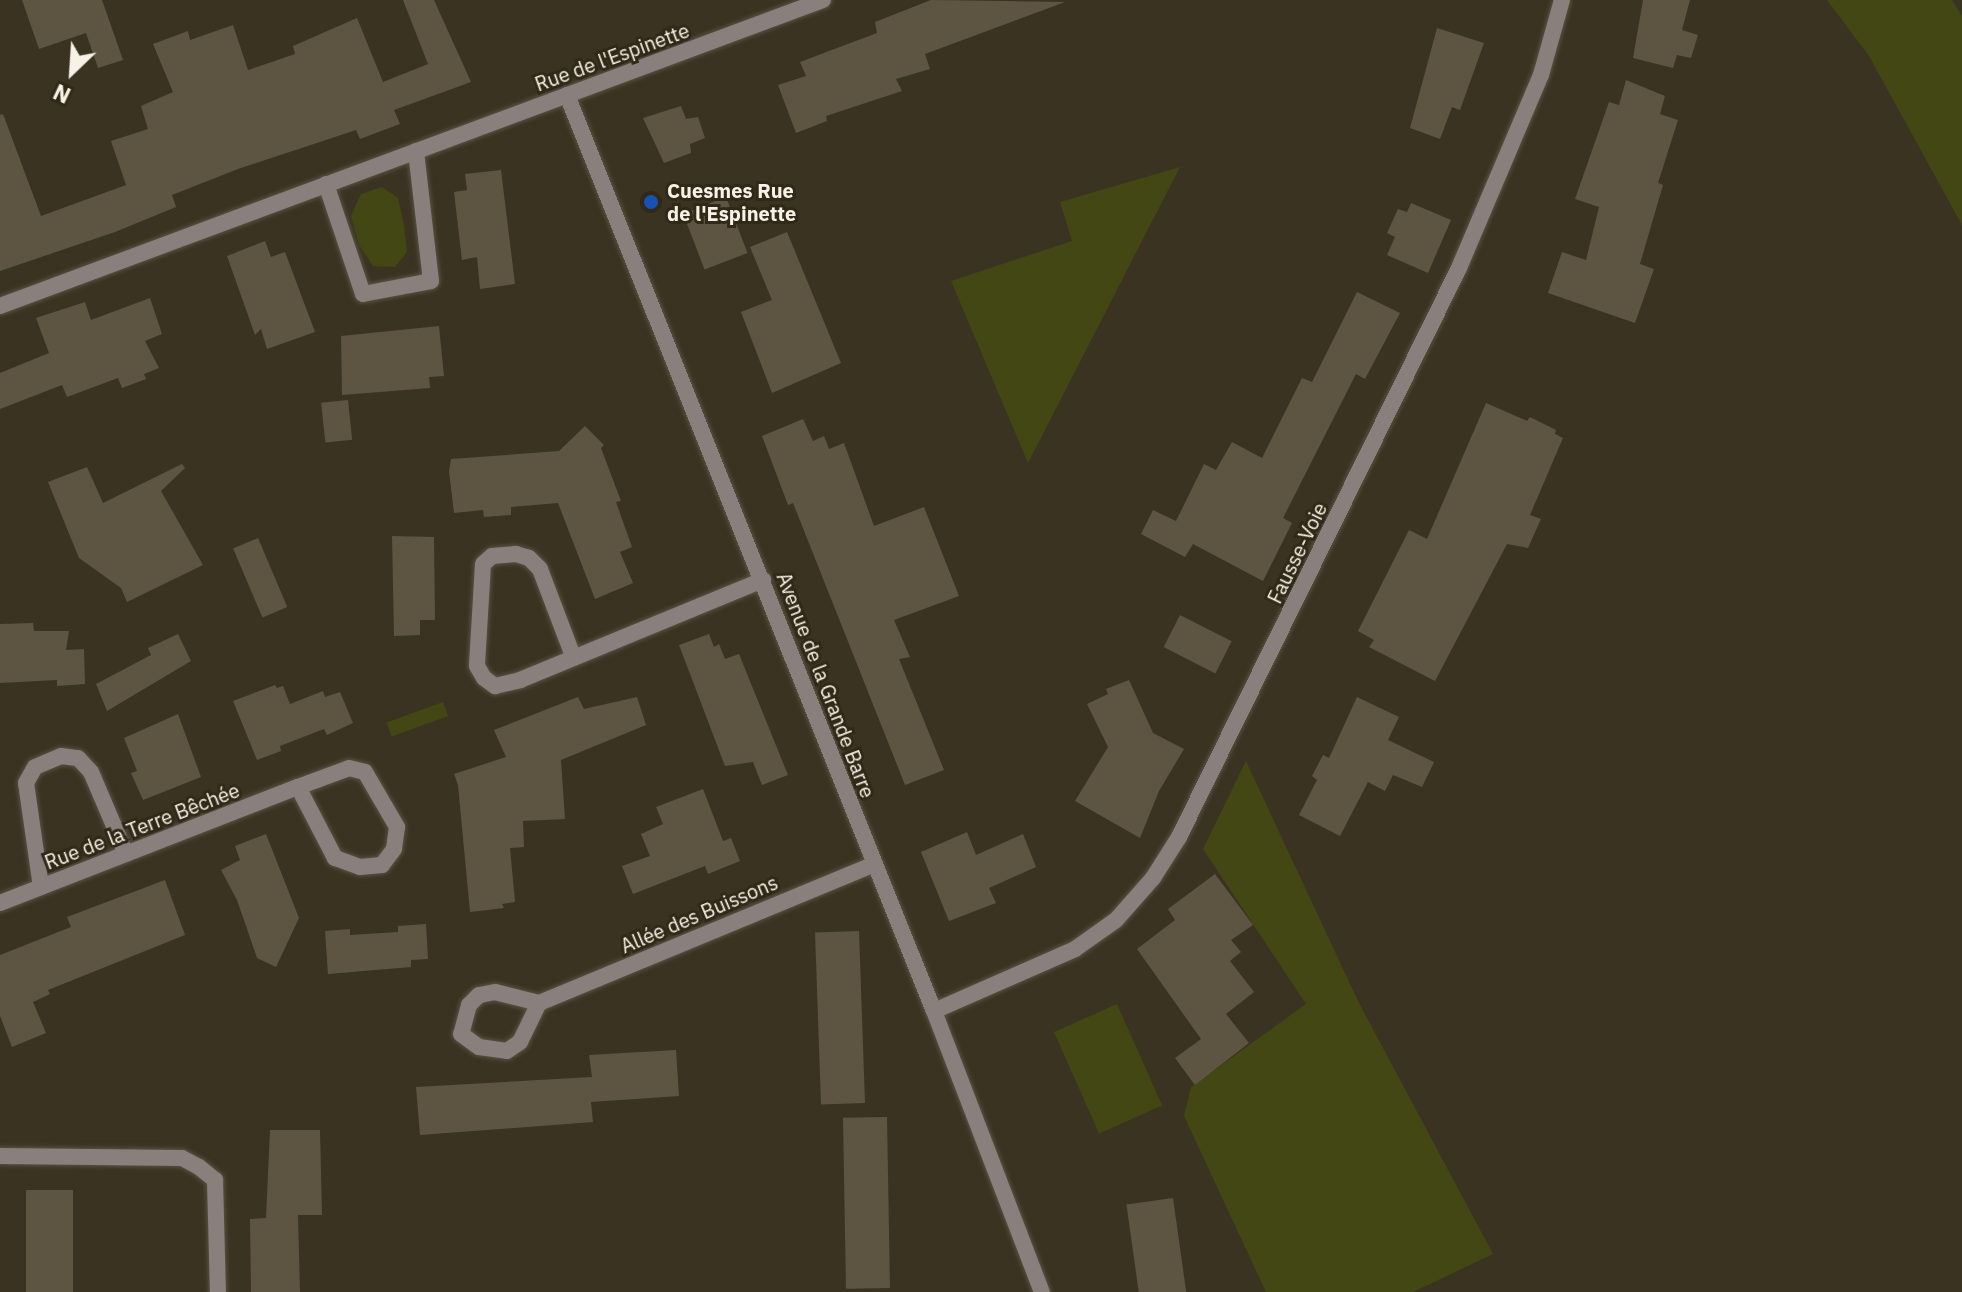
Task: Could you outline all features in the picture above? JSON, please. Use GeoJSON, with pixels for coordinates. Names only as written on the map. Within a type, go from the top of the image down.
{"type":"FeatureCollection","features":[{"type":"Feature","properties":{"kind":"street","name":"Rue de l'Espinette"},"geometry":{"type":"LineString","coordinates":[[0,306],[823,0]]}},
{"type":"Feature","properties":{"kind":"street","name":"Fausse-Voie"},"geometry":{"type":"LineString","coordinates":[[934,1011],[1085,942],[1116,920],[1153,878],[1179,837],[1459,268],[1541,75],[1562,0]]}},
{"type":"Feature","properties":{"kind":"street","name":"Avenue de la Grande Barre"},"geometry":{"type":"LineString","coordinates":[[567,95],[763,580],[1042,1292]]}},
{"type":"Feature","properties":{"kind":"street"},"geometry":{"type":"LineString","coordinates":[[326,184],[363,294],[431,281],[416,151]]}},
{"type":"Feature","properties":{"kind":"street"},"geometry":{"type":"LineString","coordinates":[[573,656],[540,569],[529,558],[516,554],[492,556],[483,564],[477,666],[484,678],[495,686],[520,680],[763,580]]}},
{"type":"Feature","properties":{"kind":"street"},"geometry":{"type":"LineString","coordinates":[[41,887],[26,783],[35,767],[61,756],[78,758],[91,772],[126,854]]}},
{"type":"Feature","properties":{"kind":"street","name":"Rue de la Terre Bêchée"},"geometry":{"type":"LineString","coordinates":[[0,903],[298,787],[349,768],[365,772],[397,827],[394,849],[382,865],[360,867],[335,858],[298,787]]}},
{"type":"Feature","properties":{"kind":"street","name":"Allée des Buissons"},"geometry":{"type":"LineString","coordinates":[[539,1003],[874,864]]}},
{"type":"Feature","properties":{"kind":"street"},"geometry":{"type":"LineString","coordinates":[[495,992],[539,1003],[520,1042],[507,1051],[479,1047],[461,1034],[469,1005],[479,995],[495,992]]}},
{"type":"Feature","properties":{"kind":"street"},"geometry":{"type":"LineString","coordinates":[[0,1156],[182,1158],[199,1167],[215,1180],[218,1292]]}},
{"type":"Feature","properties":{"kind":"green space"},"geometry":{"type":"Polygon","coordinates":[[[1827,0],[1952,0],[1962,16],[1962,225],[1869,56],[1827,0]]]}},
{"type":"Feature","properties":{"kind":"green space"},"geometry":{"type":"Polygon","coordinates":[[[1180,167],[1028,463],[951,281],[1072,241],[1060,202],[1180,167]]]}},
{"type":"Feature","properties":{"kind":"green space"},"geometry":{"type":"Polygon","coordinates":[[[382,187],[398,198],[404,225],[407,252],[395,267],[373,266],[359,245],[351,216],[361,194],[382,187]]]}},
{"type":"Feature","properties":{"kind":"green space"},"geometry":{"type":"Polygon","coordinates":[[[443,702],[448,716],[392,737],[387,723],[443,702]]]}},
{"type":"Feature","properties":{"kind":"green space"},"geometry":{"type":"Polygon","coordinates":[[[1246,761],[1359,1003],[1493,1254],[1413,1292],[1266,1292],[1184,1116],[1191,1087],[1306,1004],[1203,849],[1246,761]]]}},
{"type":"Feature","properties":{"kind":"green space"},"geometry":{"type":"Polygon","coordinates":[[[1117,1004],[1162,1105],[1099,1133],[1054,1032],[1117,1004]]]}},
{"type":"Feature","properties":{"kind":"building"},"geometry":{"type":"Polygon","coordinates":[[[22,0],[102,0],[123,60],[98,68],[86,33],[39,49],[22,0]]]}},
{"type":"Feature","properties":{"kind":"building"},"geometry":{"type":"Polygon","coordinates":[[[403,0],[434,0],[471,82],[394,110],[400,124],[360,139],[356,130],[238,169],[172,195],[176,207],[115,232],[0,271],[0,115],[3,114],[41,216],[126,185],[111,141],[148,129],[141,106],[173,92],[153,44],[188,31],[190,40],[233,25],[248,70],[295,54],[293,46],[357,18],[383,82],[428,64],[403,0]]]}},
{"type":"Feature","properties":{"kind":"building"},"geometry":{"type":"Polygon","coordinates":[[[931,0],[1065,2],[925,54],[930,69],[896,79],[902,91],[826,116],[827,121],[796,133],[778,85],[806,76],[800,62],[877,33],[875,22],[931,0]]]}},
{"type":"Feature","properties":{"kind":"building"},"geometry":{"type":"Polygon","coordinates":[[[1643,0],[1690,0],[1682,30],[1698,35],[1691,58],[1677,55],[1673,68],[1633,58],[1643,0]]]}},
{"type":"Feature","properties":{"kind":"building"},"geometry":{"type":"Polygon","coordinates":[[[1437,28],[1484,43],[1460,110],[1452,107],[1440,139],[1410,128],[1437,28]]]}},
{"type":"Feature","properties":{"kind":"building"},"geometry":{"type":"Polygon","coordinates":[[[1626,80],[1665,96],[1660,114],[1678,120],[1658,183],[1663,185],[1640,264],[1654,269],[1635,323],[1548,293],[1562,252],[1586,260],[1599,207],[1575,199],[1609,102],[1619,105],[1626,80]]]}},
{"type":"Feature","properties":{"kind":"building"},"geometry":{"type":"Polygon","coordinates":[[[681,106],[686,119],[698,117],[705,138],[690,144],[691,153],[664,163],[643,118],[681,106]]]}},
{"type":"Feature","properties":{"kind":"building"},"geometry":{"type":"Polygon","coordinates":[[[501,170],[515,284],[480,289],[477,257],[462,260],[454,192],[467,190],[465,174],[501,170]]]}},
{"type":"Feature","properties":{"kind":"building"},"geometry":{"type":"Polygon","coordinates":[[[726,197],[748,253],[705,269],[683,213],[726,197]]]}},
{"type":"Feature","properties":{"kind":"building"},"geometry":{"type":"Polygon","coordinates":[[[1411,203],[1451,220],[1428,273],[1387,255],[1395,237],[1387,233],[1398,209],[1407,212],[1411,203]]]}},
{"type":"Feature","properties":{"kind":"building"},"geometry":{"type":"Polygon","coordinates":[[[787,232],[841,363],[772,393],[741,312],[772,300],[750,247],[787,232]]]}},
{"type":"Feature","properties":{"kind":"building"},"geometry":{"type":"Polygon","coordinates":[[[265,241],[271,257],[285,252],[315,332],[267,349],[261,329],[255,335],[227,256],[265,241]]]}},
{"type":"Feature","properties":{"kind":"building"},"geometry":{"type":"Polygon","coordinates":[[[1357,292],[1400,313],[1365,379],[1356,374],[1283,518],[1292,523],[1263,581],[1193,544],[1185,557],[1141,534],[1153,510],[1176,521],[1204,464],[1216,470],[1232,442],[1262,458],[1302,378],[1312,382],[1357,292]]]}},
{"type":"Feature","properties":{"kind":"building"},"geometry":{"type":"Polygon","coordinates":[[[150,298],[162,334],[145,341],[159,368],[144,374],[146,379],[122,388],[118,378],[67,397],[62,385],[0,409],[0,373],[49,353],[36,318],[85,302],[91,320],[150,298]]]}},
{"type":"Feature","properties":{"kind":"building"},"geometry":{"type":"Polygon","coordinates":[[[439,326],[444,376],[429,377],[430,388],[342,395],[341,336],[439,326]]]}},
{"type":"Feature","properties":{"kind":"building"},"geometry":{"type":"Polygon","coordinates":[[[348,400],[352,440],[325,443],[321,403],[348,400]]]}},
{"type":"Feature","properties":{"kind":"building"},"geometry":{"type":"Polygon","coordinates":[[[1486,403],[1527,421],[1530,417],[1556,430],[1555,434],[1563,438],[1530,515],[1541,519],[1528,548],[1507,544],[1435,681],[1369,647],[1374,640],[1358,631],[1409,530],[1427,539],[1486,403]]]}},
{"type":"Feature","properties":{"kind":"building"},"geometry":{"type":"Polygon","coordinates":[[[803,419],[813,441],[824,436],[829,449],[844,443],[874,526],[924,507],[959,596],[894,620],[910,657],[899,659],[944,770],[905,785],[793,503],[788,505],[762,436],[803,419]]]}},
{"type":"Feature","properties":{"kind":"building"},"geometry":{"type":"Polygon","coordinates":[[[585,426],[604,445],[601,448],[621,501],[616,502],[632,547],[620,552],[633,583],[595,599],[558,503],[511,507],[511,515],[484,517],[483,510],[454,513],[449,471],[451,459],[559,451],[585,426]]]}},
{"type":"Feature","properties":{"kind":"building"},"geometry":{"type":"Polygon","coordinates":[[[182,464],[185,468],[161,491],[203,565],[127,602],[121,588],[79,558],[48,482],[87,467],[103,503],[182,464]]]}},
{"type":"Feature","properties":{"kind":"building"},"geometry":{"type":"Polygon","coordinates":[[[392,536],[434,537],[435,620],[420,620],[420,635],[394,636],[392,536]]]}},
{"type":"Feature","properties":{"kind":"building"},"geometry":{"type":"Polygon","coordinates":[[[258,538],[287,607],[262,618],[233,549],[258,538]]]}},
{"type":"Feature","properties":{"kind":"building"},"geometry":{"type":"Polygon","coordinates":[[[1180,615],[1232,641],[1215,673],[1164,647],[1180,615]]]}},
{"type":"Feature","properties":{"kind":"building"},"geometry":{"type":"Polygon","coordinates":[[[33,623],[34,631],[69,631],[66,650],[84,649],[85,684],[57,686],[57,680],[0,683],[0,624],[33,623]]]}},
{"type":"Feature","properties":{"kind":"building"},"geometry":{"type":"Polygon","coordinates":[[[178,634],[191,661],[107,711],[96,684],[151,655],[148,648],[178,634]]]}},
{"type":"Feature","properties":{"kind":"building"},"geometry":{"type":"Polygon","coordinates":[[[709,634],[714,647],[719,644],[725,659],[739,654],[788,775],[762,785],[753,762],[725,766],[679,645],[709,634]]]}},
{"type":"Feature","properties":{"kind":"building"},"geometry":{"type":"Polygon","coordinates":[[[1129,680],[1153,733],[1184,749],[1159,791],[1140,838],[1075,801],[1108,747],[1087,704],[1108,694],[1106,689],[1129,680]]]}},
{"type":"Feature","properties":{"kind":"building"},"geometry":{"type":"Polygon","coordinates":[[[275,685],[277,688],[283,686],[290,704],[323,691],[325,697],[340,692],[353,723],[327,735],[324,729],[280,746],[281,751],[257,760],[233,701],[275,685]]]}},
{"type":"Feature","properties":{"kind":"building"},"geometry":{"type":"Polygon","coordinates":[[[578,697],[584,709],[637,697],[646,725],[561,760],[565,819],[523,821],[524,847],[510,848],[515,902],[502,904],[504,908],[470,912],[458,785],[454,774],[506,757],[494,730],[578,697]]]}},
{"type":"Feature","properties":{"kind":"building"},"geometry":{"type":"Polygon","coordinates":[[[1357,697],[1399,717],[1388,740],[1434,762],[1422,787],[1393,775],[1385,791],[1368,782],[1340,836],[1299,815],[1317,780],[1312,776],[1323,755],[1329,758],[1357,697]]]}},
{"type":"Feature","properties":{"kind":"building"},"geometry":{"type":"Polygon","coordinates":[[[178,714],[201,777],[143,800],[131,773],[137,771],[124,738],[178,714]]]}},
{"type":"Feature","properties":{"kind":"building"},"geometry":{"type":"Polygon","coordinates":[[[703,789],[723,841],[731,838],[740,861],[708,874],[705,866],[633,894],[622,866],[650,856],[641,834],[663,824],[656,807],[703,789]]]}},
{"type":"Feature","properties":{"kind":"building"},"geometry":{"type":"Polygon","coordinates":[[[967,832],[976,855],[1023,834],[1036,867],[989,888],[996,903],[949,921],[921,852],[967,832]]]}},
{"type":"Feature","properties":{"kind":"building"},"geometry":{"type":"Polygon","coordinates":[[[266,834],[299,918],[276,967],[257,958],[237,900],[221,870],[240,860],[235,846],[266,834]]]}},
{"type":"Feature","properties":{"kind":"building"},"geometry":{"type":"Polygon","coordinates":[[[1215,874],[1253,925],[1231,940],[1241,952],[1230,961],[1254,992],[1226,1014],[1249,1043],[1195,1085],[1175,1058],[1201,1039],[1137,949],[1175,920],[1168,909],[1215,874]]]}},
{"type":"Feature","properties":{"kind":"building"},"geometry":{"type":"Polygon","coordinates":[[[165,880],[185,935],[48,990],[50,994],[33,1002],[46,1033],[12,1047],[0,1016],[0,955],[71,927],[67,917],[165,880]]]}},
{"type":"Feature","properties":{"kind":"building"},"geometry":{"type":"Polygon","coordinates":[[[426,924],[428,959],[411,960],[411,967],[328,974],[325,931],[350,929],[350,935],[398,932],[398,926],[426,924]]]}},
{"type":"Feature","properties":{"kind":"building"},"geometry":{"type":"Polygon","coordinates":[[[859,931],[865,1103],[821,1104],[815,933],[859,931]]]}},
{"type":"Feature","properties":{"kind":"building"},"geometry":{"type":"Polygon","coordinates":[[[676,1050],[679,1096],[591,1102],[593,1122],[420,1135],[416,1087],[592,1077],[589,1055],[676,1050]]]}},
{"type":"Feature","properties":{"kind":"building"},"geometry":{"type":"Polygon","coordinates":[[[887,1117],[890,1288],[846,1289],[843,1118],[887,1117]]]}},
{"type":"Feature","properties":{"kind":"building"},"geometry":{"type":"Polygon","coordinates":[[[270,1130],[320,1130],[322,1215],[298,1215],[300,1292],[251,1292],[250,1219],[266,1218],[270,1130]]]}},
{"type":"Feature","properties":{"kind":"building"},"geometry":{"type":"Polygon","coordinates":[[[26,1190],[73,1190],[73,1292],[26,1292],[26,1190]]]}},
{"type":"Feature","properties":{"kind":"building"},"geometry":{"type":"Polygon","coordinates":[[[1173,1198],[1186,1292],[1139,1292],[1126,1205],[1173,1198]]]}},
{"type":"Feature","properties":{"kind":"place","name":"Cuesmes Rue de l'Espinette"},"geometry":{"type":"Point","coordinates":[651,202]}}]}
